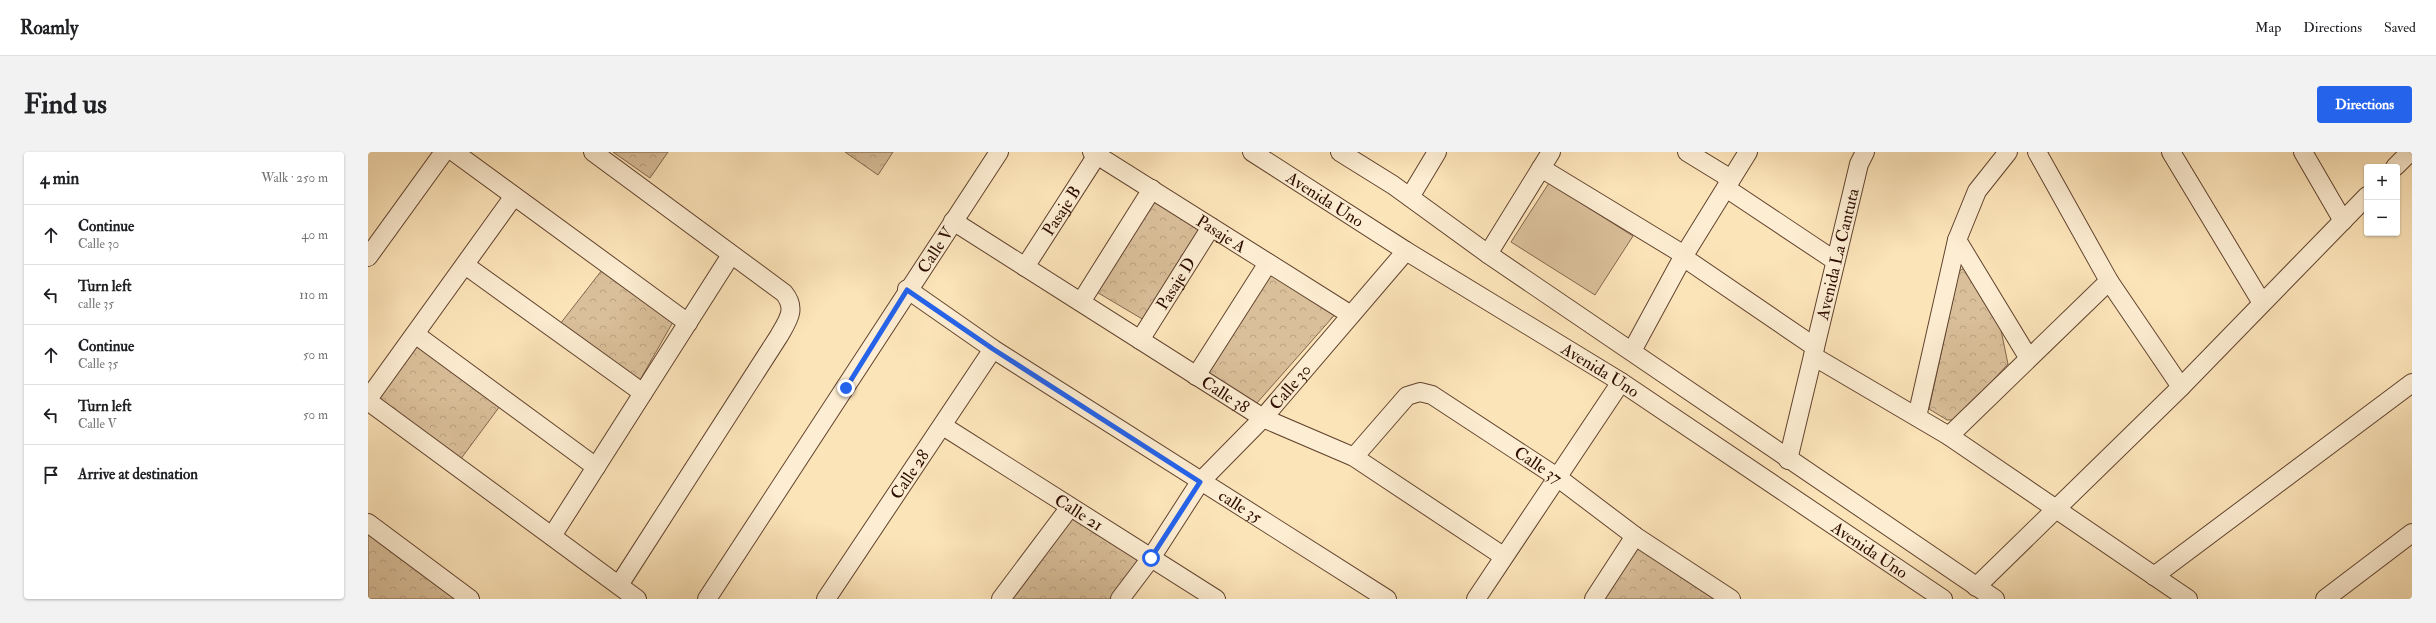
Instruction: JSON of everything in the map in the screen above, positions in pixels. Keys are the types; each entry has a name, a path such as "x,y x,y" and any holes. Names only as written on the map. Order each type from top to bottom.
{"street":[{"path":"368,257 444,152"},
{"path":"454,152 688,323"},
{"path":"593,152 784,294 792,306 791,314 618,585"},
{"name":"Calle V","path":"707,599 846,388 907,290 999,152"},
{"name":"Avenida Uno","path":"1252,152 1406,251 1621,382 1943,599"},
{"name":"Avenida Uno","path":"1340,152 1410,197 1488,254 1632,351 1788,460 1995,599"},
{"path":"1410,197 1437,152"},
{"path":"1488,254 1551,152"},
{"path":"1687,152 1834,260"},
{"path":"1632,351 1679,254 1748,152"},
{"name":"Avenida La Cantuta","path":"1788,460 1834,260 1859,164 1865,152"},
{"path":"1917,418 1957,240 1978,190 2008,152"},
{"path":"2037,152 2109,281 2181,386"},
{"path":"2171,152 2262,303"},
{"path":"2303,152 2343,220"},
{"path":"2398,164 2410,152"},
{"name":"Pasaje A","path":"1094,154 1351,315"},
{"name":"Pasaje B","path":"1025,267 1094,154"},
{"path":"1541,168 1679,254 1814,351 1917,418 1949,436 2188,599"},
{"path":"1080,302 1152,189"},
{"path":"514,196 368,400 637,599"},
{"path":"1976,587 2181,386 2364,199"},
{"name":"Calle 38","path":"953,222 1263,418 1354,457 1503,556"},
{"name":"Pasaje D","path":"1140,340 1212,227"},
{"path":"1957,240 2028,357"},
{"name":"Calle 30","path":"1120,599 1151,558 1200,482 1263,418 1406,251"},
{"path":"552,536 731,255"},
{"path":"1196,376 1268,263"},
{"path":"464,265 643,393"},
{"path":"1949,436 2028,357 2109,281"},
{"path":"907,290 993,349"},
{"path":"415,334 596,466"},
{"name":"Calle 28","path":"826,599 993,349"},
{"name":"calle 35","path":"993,349 1200,482 1387,599"},
{"path":"1476,599 1503,556 1621,382"},
{"path":"2154,576 2412,383"},
{"name":"Calle 37","path":"1354,457 1407,396 1420,392 1432,395 1557,477 1635,536 1731,599"},
{"name":"Calle 21","path":"943,426 1216,599"},
{"path":"1001,599 1070,507"},
{"path":"368,523 470,599"},
{"path":"2325,599 2412,533"},
{"path":"1594,599 1635,536"}],"green space":[{"path":"613,152 668,152 650,178"},
{"path":"845,152 893,152 878,175"},
{"path":"1549,183 1633,236 1595,295 1511,242"},
{"path":"1153,196 1206,225 1144,320 1095,291"},
{"path":"1966,267 2001,330 2008,364 1956,420 1947,420 1929,409 1959,271"},
{"path":"1270,269 1339,310 1256,404 1203,371"},
{"path":"602,270 673,322 640,380 560,324"},
{"path":"420,345 500,406 460,460 380,404 380,394 415,347"},
{"path":"1077,517 1135,556 1138,562 1110,599 1008,599 1069,518"},
{"path":"368,530 462,599 368,599"},
{"path":"1638,543 1716,599 1598,599"}],"route":[{"path":"846,388 907,290 993,349 1200,482 1151,558"}]}
